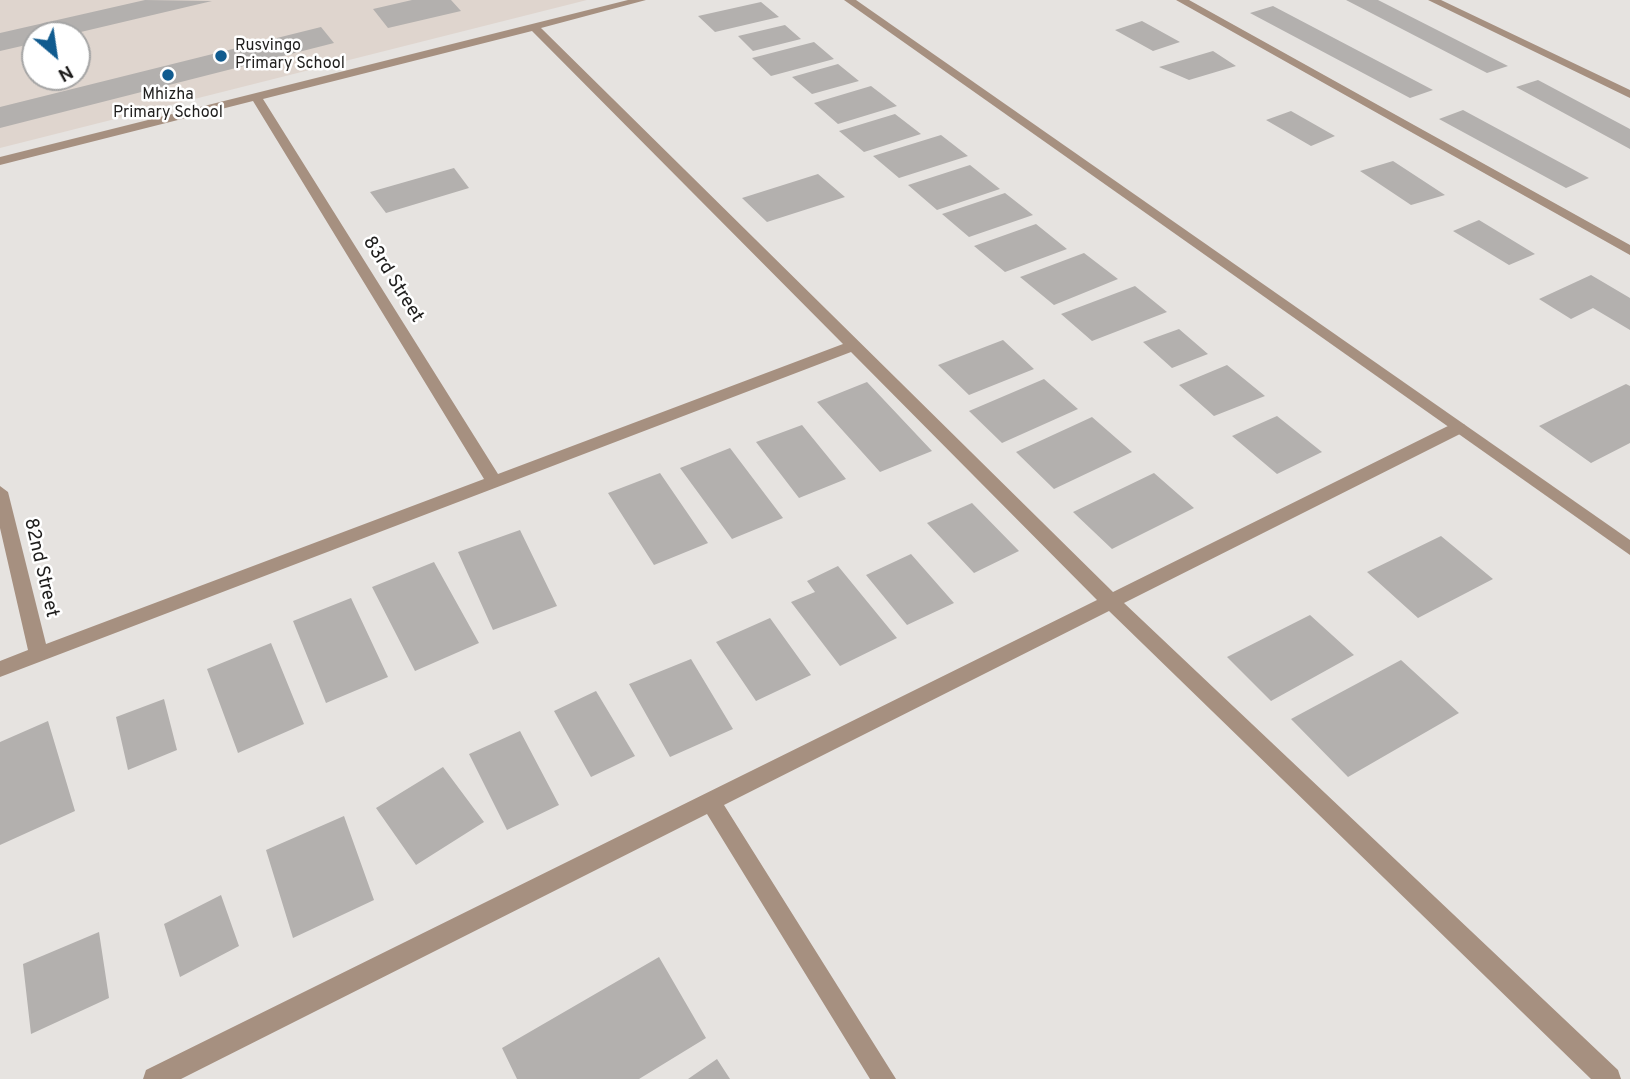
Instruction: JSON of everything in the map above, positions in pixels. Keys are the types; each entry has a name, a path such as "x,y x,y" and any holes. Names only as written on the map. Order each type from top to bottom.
{"street":[{"path":"0,161 641,0"},
{"path":"849,0 1630,549"},
{"path":"1433,0 1630,94"},
{"path":"1186,1 1630,251"},
{"path":"535,28 1110,601 1609,1079"},
{"name":"83rd Street","path":"256,97 495,483"},
{"path":"0,669 853,346"},
{"path":"155,1079 1458,428"},
{"name":"82nd Street","path":"0,492 39,654"},
{"path":"711,802 884,1079"}],"shaded area":[{"name":"Rusvingo Primary School","path":"0,0 587,0 0,148"}],"building":[{"path":"145,0 212,1 91,30 91,21 53,21"},
{"path":"412,0 451,0 461,11 388,28 373,9"},
{"path":"1346,0 1378,0 1508,66 1487,73"},
{"path":"761,2 779,17 715,32 698,16"},
{"path":"1273,6 1433,90 1410,98 1250,13"},
{"path":"1142,21 1180,42 1153,51 1115,30"},
{"path":"785,25 801,39 753,51 738,36"},
{"name":"Mhizha Primary School","path":"321,27 334,43 0,128 0,107 64,91 91,91 91,84"},
{"path":"21,28 21,46 0,51 0,33"},
{"path":"814,42 834,59 771,76 752,58"},
{"path":"1213,51 1236,66 1189,80 1159,67"},
{"path":"838,64 859,81 812,94 792,77"},
{"path":"1538,80 1630,129 1630,149 1516,87"},
{"path":"871,86 897,106 838,124 814,103"},
{"path":"1463,110 1589,178 1566,188 1439,119"},
{"path":"1291,111 1335,136 1311,146 1266,120"},
{"path":"895,114 921,134 864,152 839,131"},
{"path":"941,135 968,156 899,178 873,156"},
{"path":"1393,161 1445,195 1411,205 1360,171"},
{"path":"970,165 1000,189 937,210 908,185"},
{"path":"454,168 469,188 386,213 370,192"},
{"path":"818,174 845,197 767,222 742,198"},
{"path":"1005,193 1033,215 969,237 942,214"},
{"path":"1479,220 1535,254 1509,265 1453,231"},
{"path":"1036,224 1067,249 1005,272 974,246"},
{"path":"1084,253 1118,279 1054,305 1020,277"},
{"path":"1591,275 1630,298 1630,330 1593,308 1571,319 1539,299"},
{"path":"1135,286 1167,312 1092,341 1061,314"},
{"path":"1179,329 1208,354 1172,368 1143,342"},
{"path":"1003,340 1034,369 969,395 938,365"},
{"path":"1227,365 1265,396 1214,416 1179,385"},
{"path":"1044,379 1078,409 1002,443 969,411"},
{"path":"867,382 932,451 880,472 817,402"},
{"path":"1626,384 1630,386 1630,443 1591,463 1539,426"},
{"path":"1277,416 1322,452 1277,474 1232,436"},
{"path":"1092,417 1132,452 1054,489 1016,452"},
{"path":"802,425 846,479 799,498 756,442"},
{"path":"730,448 783,518 732,539 680,468"},
{"path":"660,473 708,543 654,565 608,493"},
{"path":"1154,473 1194,508 1112,549 1073,512"},
{"path":"972,503 1019,551 974,573 927,523"},
{"path":"520,530 557,606 493,630 458,552"},
{"path":"1441,536 1493,579 1418,618 1367,572"},
{"path":"911,554 954,603 907,625 866,575"},
{"path":"434,562 479,643 415,671 372,587"},
{"path":"838,566 897,638 840,666 791,602 815,592 807,581"},
{"path":"351,598 388,677 326,703 293,621"},
{"path":"1310,615 1354,655 1271,701 1227,657"},
{"path":"770,618 811,675 756,701 716,642"},
{"path":"271,643 304,724 238,753 207,669"},
{"path":"691,659 733,729 670,757 629,684"},
{"path":"1401,660 1459,713 1348,777 1291,719"},
{"path":"596,691 635,756 591,777 554,711"},
{"path":"164,699 177,750 128,770 116,717"},
{"path":"48,721 75,811 0,845 0,742"},
{"path":"520,731 559,805 507,830 469,754"},
{"path":"443,767 484,822 416,865 376,808"},
{"path":"344,816 374,900 293,938 266,850"},
{"path":"221,895 239,946 180,977 164,924"},
{"path":"99,932 109,998 31,1034 23,964"},
{"path":"659,957 706,1038 639,1079 517,1079 502,1048"},
{"path":"717,1059 730,1079 688,1079"}],"place":[{"name":"Rusvingo Primary School","path":"221,56"},
{"name":"Mhizha Primary School","path":"168,75"}]}
